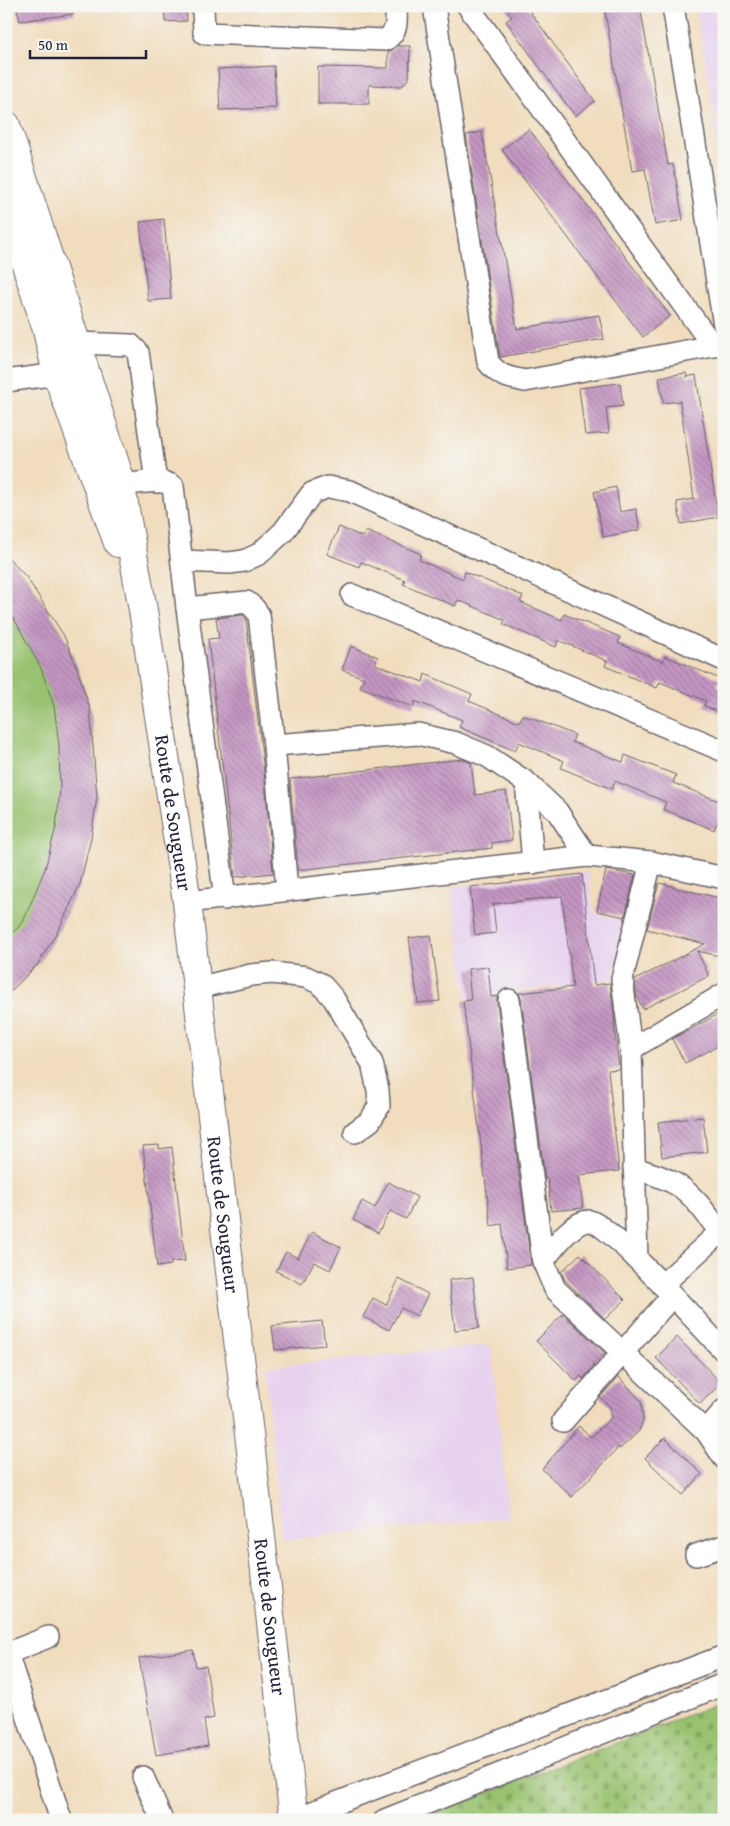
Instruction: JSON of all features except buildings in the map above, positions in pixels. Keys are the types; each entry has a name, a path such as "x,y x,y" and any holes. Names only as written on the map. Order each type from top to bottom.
{"main road":[{"path":"6,125 16,185 80,355 121,485 143,610"},
{"path":"6,202 47,330 57,374 143,610"},
{"name":"Route de Sougueur","path":"143,610 187,902 294,1819"}],"street":[{"path":"203,6 204,33 386,40 394,33 396,6"},
{"path":"434,6 488,362 496,372 507,377 525,381 718,346 468,6"},
{"path":"673,6 724,325"},
{"path":"6,381 57,374 80,355 131,345 138,352 156,482"},
{"path":"121,485 168,482 173,486 225,898"},
{"path":"182,561 229,564 244,561 259,554 283,532 312,493 328,488 350,491 724,660"},
{"path":"352,595 724,751"},
{"path":"187,608 247,602 259,615 274,746 287,890"},
{"path":"274,746 418,734 456,742 487,756 526,782 557,811 587,856"},
{"path":"526,782 533,863"},
{"path":"187,902 587,856 651,862 724,878"},
{"path":"637,1259 631,1049 622,979 651,862"},
{"path":"197,988 251,974 272,973 306,977 321,984 334,999 372,1064 378,1090 379,1106 370,1121 355,1132"},
{"path":"631,1049 724,994"},
{"path":"509,1000 543,1260 555,1289 706,1431 724,1458"},
{"path":"563,1421 623,1352 667,1291 722,1234 692,1196 679,1186 664,1178 634,1168"},
{"path":"543,1260 568,1232 577,1226 589,1222 600,1226 637,1259 724,1351"},
{"path":"706,1431 724,1410"},
{"path":"696,1555 724,1546"},
{"path":"48,1637 7,1654 62,1820"},
{"path":"294,1819 724,1656"},
{"path":"384,1820 724,1684"},
{"path":"142,1777 162,1820"}],"shaded area":[{"path":"695,6 713,6 724,77 724,116 715,117"},
{"path":"724,122 724,178 713,123"},
{"path":"588,872 593,913 627,922 613,979 467,997 451,887"},
{"path":"491,1345 508,1518 282,1540 265,1367"}],"green space":[{"path":"6,555 27,578 64,636 76,665 90,709 97,797 60,927 38,964 6,995"},
{"path":"724,1701 724,1820 418,1820"}]}
